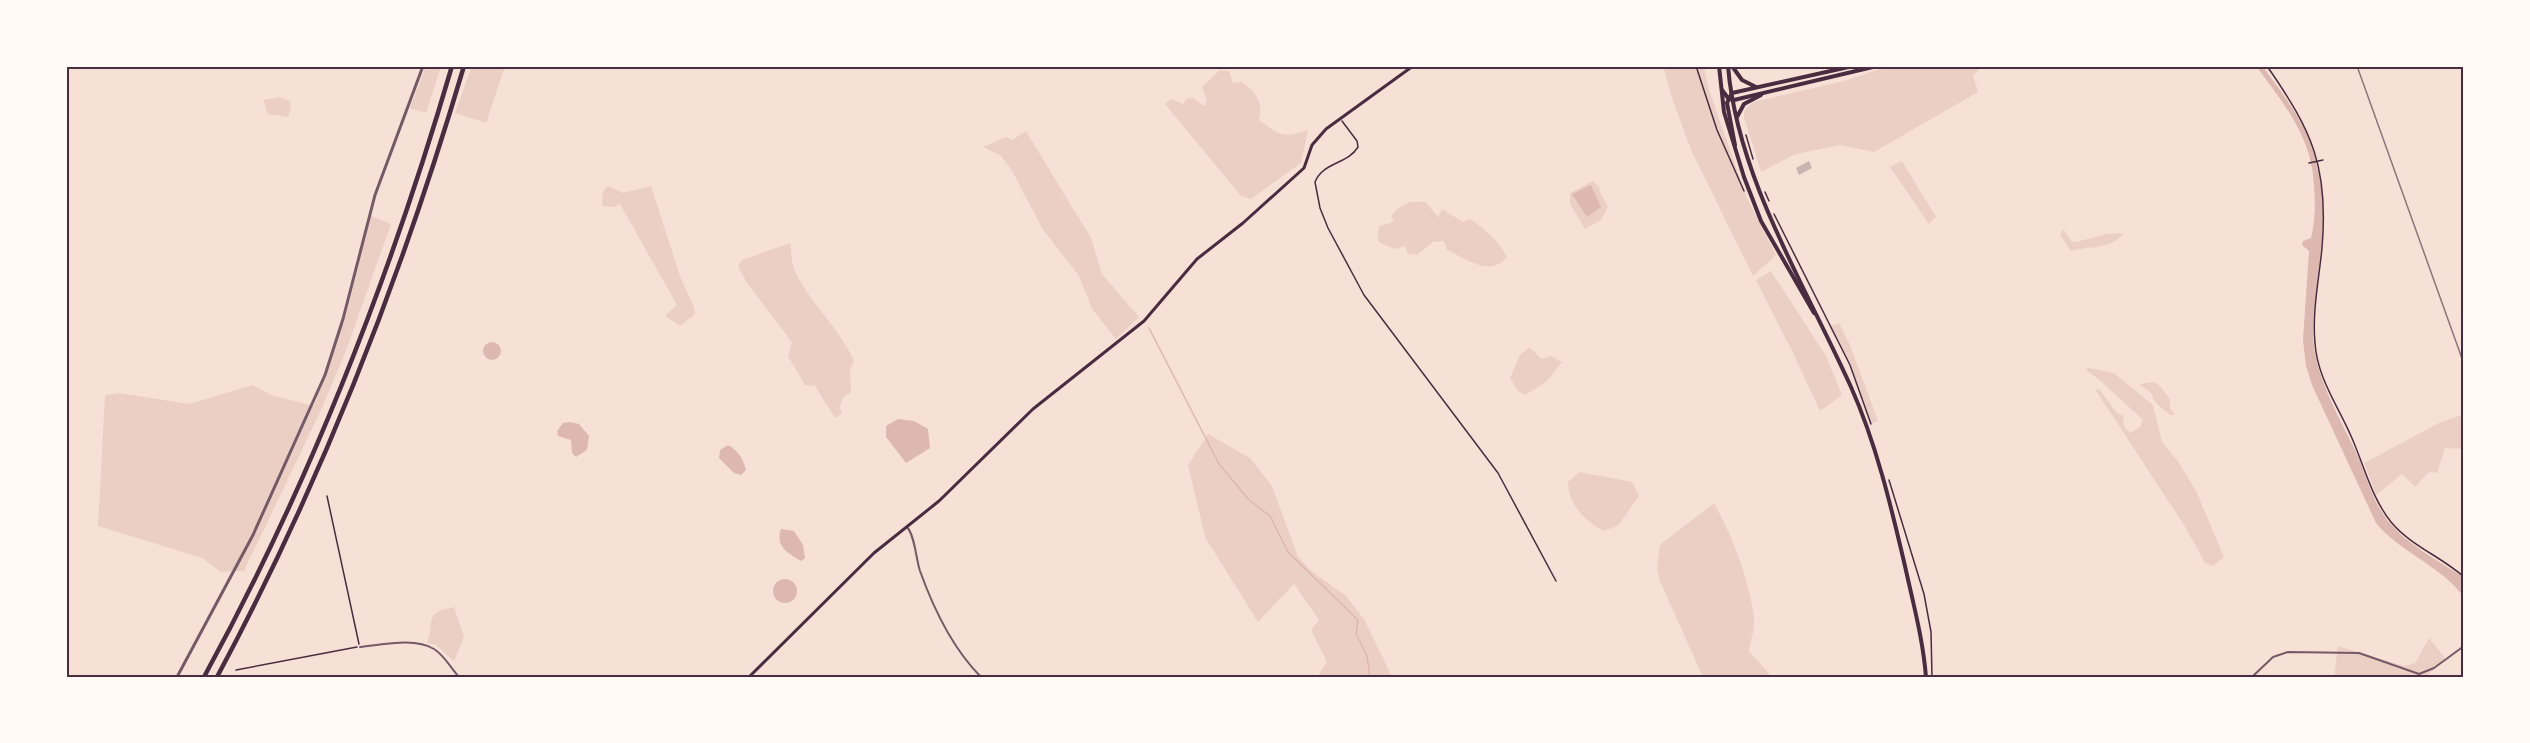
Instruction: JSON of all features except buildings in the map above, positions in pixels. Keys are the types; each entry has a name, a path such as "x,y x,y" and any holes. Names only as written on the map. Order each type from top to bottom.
{"highway":[{"path":"204,677 291,505 343,386 403,223 452,66"},
{"path":"217,677 297,519 360,372 408,245 464,66"}],"main road":[{"path":"749,677 855,571 951,489 1030,412 1144,321 1197,259 1243,224 1304,168 1312,145 1318,137 1340,118 1413,66"},
{"path":"1719,66 1724,112 1744,177 1761,221 1824,329"},
{"path":"1730,66 1742,80 1757,87"},
{"path":"1730,66 1737,117 1753,171 1768,212 1852,390 1894,518 1920,627 1926,677"},
{"path":"1728,98 1732,93 1853,66"},
{"path":"1728,98 1734,100 1877,66"},
{"path":"1721,87 1728,98 1735,146"},
{"path":"1737,117 1744,104 1764,93"}],"street":[{"path":"177,677 254,535 321,385 343,320 375,195 423,66"},
{"path":"907,527 913,537 915,555 929,596 961,656 981,677"},
{"path":"360,647 403,643 426,645 440,654 459,677"},
{"path":"2252,677 2273,657 2288,652 2359,653 2419,674 2434,668 2464,646"}],"path":[{"path":"1695,66 1717,130 1744,191"},
{"path":"2267,66 2312,141 2322,176 2324,213 2314,329 2319,366 2354,443 2369,484 2386,514 2412,541 2464,577"},
{"path":"1340,118 1357,141 1358,147 1355,153 1323,169 1315,182 1320,208 1328,228 1365,295 1498,473 1556,581"},
{"path":"1745,131 1754,162"},
{"path":"2309,163 2323,160"},
{"path":"1766,193 1770,204"},
{"path":"1772,209 1803,272"},
{"path":"237,670 360,647 327,496"}],"shaded area":[{"path":"426,66 441,66 426,113 410,108"},
{"path":"472,66 505,66 486,123 455,113"},
{"path":"1663,66 1704,66 1708,87 1747,198 1776,255 1753,276 1692,152"},
{"path":"1889,66 1982,66 1973,76 1978,92 1874,152 1840,145 1796,154 1761,172 1744,117 1744,111 1753,102 1844,81"},
{"path":"1220,70 1229,71 1233,83 1242,82 1252,90 1258,98 1259,120 1272,129 1287,135 1308,130 1301,163 1251,199 1241,196 1165,104 1172,99 1183,104 1186,99 1192,98 1205,106 1207,100 1202,87"},
{"path":"279,97 290,101 291,108 288,117 268,114 263,100"},
{"path":"1026,131 1091,238 1102,274 1139,317 1116,339 1092,309 1079,276 1042,228 1011,169 1001,156 983,147 1006,137 1012,140"},
{"path":"1902,161 1936,217 1929,224 1890,167"},
{"path":"2311,161 2315,161 2323,202 2322,244 2313,328 2317,363 2322,379 2383,514 2413,544 2464,579 2464,597 2444,576 2397,543 2376,523 2312,385 2306,366 2303,340 2309,251 2302,245 2303,241 2311,238 2314,220"},
{"path":"1593,181 1600,188 1608,207 1601,220 1585,229 1570,204 1570,193"},
{"path":"1591,185 1601,207 1587,217 1572,194"},
{"path":"608,186 623,193 651,186 681,279 693,304 695,314 680,326 665,316 677,305 620,204 613,207 602,206 603,191"},
{"path":"1411,202 1426,202 1438,217 1442,209 1463,222 1470,219 1491,235 1507,257 1493,266 1486,266 1470,262 1447,250 1444,241 1433,242 1417,255 1408,254 1405,246 1394,249 1379,242 1377,235 1380,226 1394,222 1391,216 1399,207"},
{"path":"371,216 391,224 347,348 322,408 244,571 221,572 202,558 98,526 105,395 119,393 189,404 253,385 271,395 314,406 347,312"},
{"path":"2063,229 2071,241 2076,242 2107,234 2124,233 2112,243 2071,251 2060,235"},
{"path":"790,243 792,261 801,283 841,338 854,361 850,370 851,392 843,398 840,407 842,414 835,418 815,386 805,385 788,356 792,342 747,283 738,266 742,260"},
{"path":"1771,271 1826,356 1842,395 1820,411 1756,280"},
{"path":"1839,323 1850,345 1878,421 1869,424 1854,375 1830,330 1831,326"},
{"path":"492,342 498,345 501,351 498,357 492,360 486,357 483,351 486,345"},
{"path":"1529,347 1542,359 1551,356 1562,362 1546,382 1525,395 1518,391 1510,378 1520,355"},
{"path":"2085,369 2114,373 2153,405 2162,442 2180,464 2196,491 2224,557 2213,566 2205,563 2184,525 2095,389 2100,390 2116,412 2123,416 2124,426 2130,433 2140,427 2143,420"},
{"path":"2154,382 2170,399 2170,408 2175,415 2170,415 2155,402 2151,393 2139,384"},
{"path":"2464,414 2464,449 2445,448 2437,473 2429,472 2415,487 2402,474 2376,495 2364,463 2439,423"},
{"path":"898,419 914,421 928,429 930,448 906,463 886,437 886,426"},
{"path":"563,423 579,424 589,436 587,450 576,457 572,453 571,440 558,436 557,431"},
{"path":"1208,434 1250,458 1272,486 1298,557 1311,571 1345,595 1364,619 1392,677 1317,677 1327,662 1311,630 1319,620 1294,584 1258,622 1205,537 1188,465"},
{"path":"728,445 738,453 743,462 746,470 741,475 734,473 719,458 720,450"},
{"path":"1580,472 1632,482 1639,496 1618,526 1603,531 1590,522 1574,505 1568,482"},
{"path":"1714,503 1734,544 1752,603 1754,622 1749,651 1772,677 1703,677 1659,579 1657,568 1660,545"},
{"path":"781,529 794,531 803,545 805,558 801,561 787,552 781,544"},
{"path":"785,579 790,580 796,586 796,596 790,602 785,603 780,602 774,596 773,591 774,586 780,580"},
{"path":"454,607 464,637 454,661 436,645 427,643 434,615 444,609"},
{"path":"2429,638 2445,658 2426,677 2334,677 2338,646 2404,666 2415,663"}],"waterway":[{"path":"2259,66 2300,126 2314,166"},
{"path":"1149,328 1219,464 1249,500 1270,516 1288,552 1358,620 1356,634 1367,656 1370,677"}],"railway":[{"path":"2357,66 2464,364"}]}
